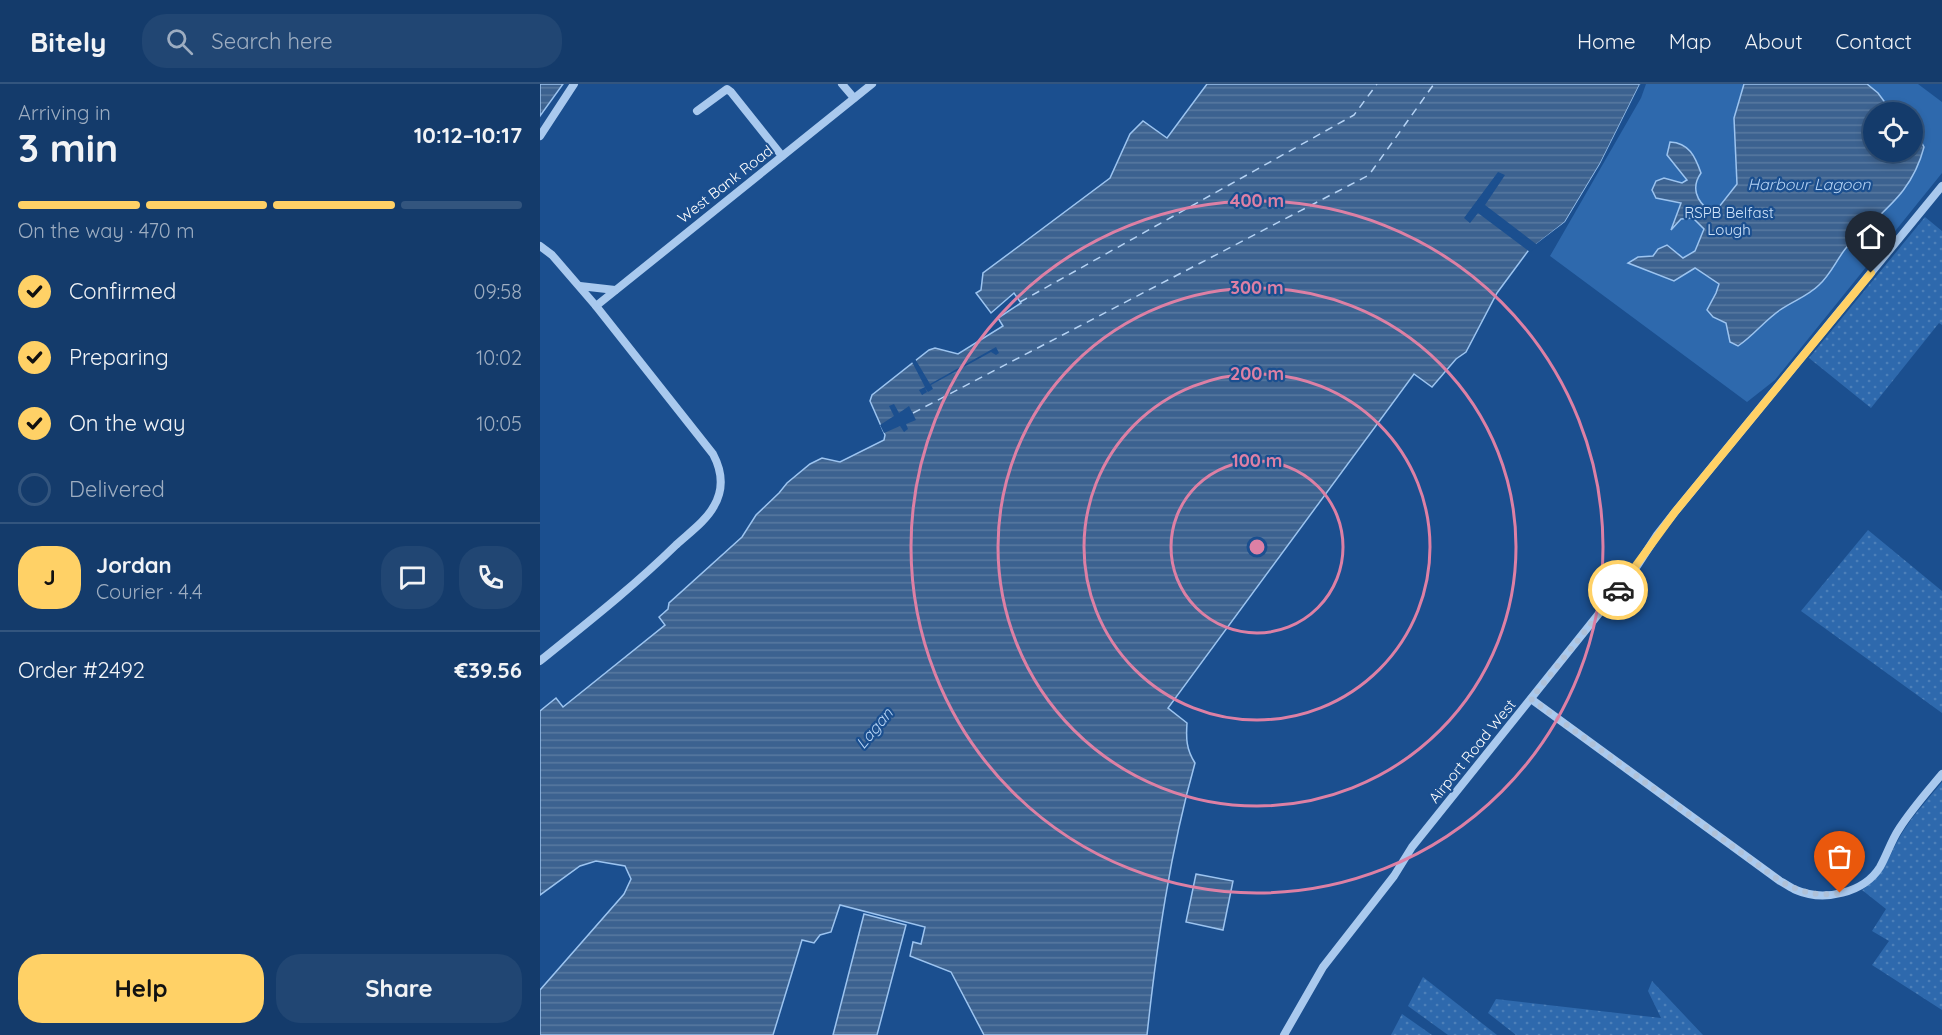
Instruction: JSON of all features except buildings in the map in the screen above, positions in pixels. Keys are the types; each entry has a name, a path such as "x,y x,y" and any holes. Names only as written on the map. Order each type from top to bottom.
{"street":[{"path":"540,136 574,84"},
{"path":"842,84 854,98"},
{"name":"West Bank Road","path":"597,306 872,84"},
{"path":"697,111 727,89 782,156"},
{"name":"Airport Road West","path":"1284,1035 1330,957 1394,876 1412,847 1637,566 1675,512 1942,186"},
{"path":"540,246 552,255 597,306 713,454 719,465 721,486 710,514 629,590 540,661"},
{"path":"580,286 615,290"},
{"path":"1531,699 1780,881 1809,894 1834,894 1848,891 1859,887 1871,878 1880,867 1900,826 1942,774"}],"green space":[{"name":"RSPB Belfast Lough","path":"1646,84 1918,84 1942,102 1942,173 1775,380 1747,402 1550,256 1641,98"},
{"path":"1925,217 1942,231 1942,325 1939,323 1871,408 1809,358"},
{"path":"1868,530 1942,591 1942,713 1801,611"},
{"path":"1942,782 1942,1010 1872,965 1889,941 1872,931 1886,909 1862,890 1877,877 1908,824"},
{"path":"1423,977 1497,1035 1448,1035 1408,1006"},
{"path":"1652,981 1703,1035 1516,1035 1488,1013 1496,999 1661,1018 1648,991"},
{"path":"1402,1014 1432,1035 1391,1035"}],"water":[{"path":"540,84 563,84 540,116"},
{"name":"Lagan","path":"1207,84 1640,84 1600,164 1565,222 1528,251 1497,293 1466,352 1456,359 1432,387 1414,374 1168,708 1187,723 1187,743 1195,763 1178,830 1165,898 1147,1035 984,1035 951,972 910,956 913,942 921,944 925,927 840,905 831,932 820,935 814,943 802,940 773,1035 540,1035 540,990 624,894 631,879 625,866 596,861 580,866 540,895 540,711 556,698 563,707 665,625 659,617 668,609 669,603 742,537 756,515 787,483 810,464 822,458 840,462 884,440 885,435 870,401 872,395 929,350 935,348 958,354 1003,326 998,318 1021,303 1014,293 991,313 976,293 981,290 983,273 1110,178 1130,134 1143,121 1167,138"},
{"name":"Harbour Lagoon","path":"1744,84 1867,84 1885,102 1863,102 1863,162 1919,162 1911,179 1902,191 1846,248 1823,281 1815,289 1775,314 1738,346 1730,342 1726,323 1713,317 1707,310 1719,284 1695,268 1674,281 1628,263 1638,257 1653,256 1658,249 1667,245 1683,258 1695,251 1704,229 1693,218 1681,219 1671,230 1681,203 1656,198 1652,190 1656,181 1664,178 1682,183 1687,180 1667,155 1670,142 1677,143 1690,151 1699,167 1701,173 1696,183 1696,194 1701,203 1710,211 1719,207 1737,184 1734,118"},
{"path":"1196,874 1233,881 1223,930 1186,922"},
{"path":"864,914 906,925 877,1035 833,1035"}],"pier":[{"path":"1640,84 1642,85 1623,126 1568,223 1530,252 1478,213 1470,223 1464,218 1498,172 1505,175 1485,205 1536,244 1565,222 1600,164"},
{"path":"996,347 999,353 996,355 991,352 931,385 933,389 928,392 925,388 927,392 922,395 919,390 925,387 911,360 914,357 930,384"},
{"path":"894,404 899,413 909,406 916,420 906,424 908,429 904,432 900,426 884,433 880,425 894,416 889,406"}],"ferry route":[{"path":"1020,302 1354,115 1377,84"},
{"path":"913,413 1369,175 1434,84"}],"way so far":[{"path":"1618,590 1531,699 1780,881 1809,894 1840,893"}],"route":[{"path":"1618,590 1675,512 1871,273"}]}
